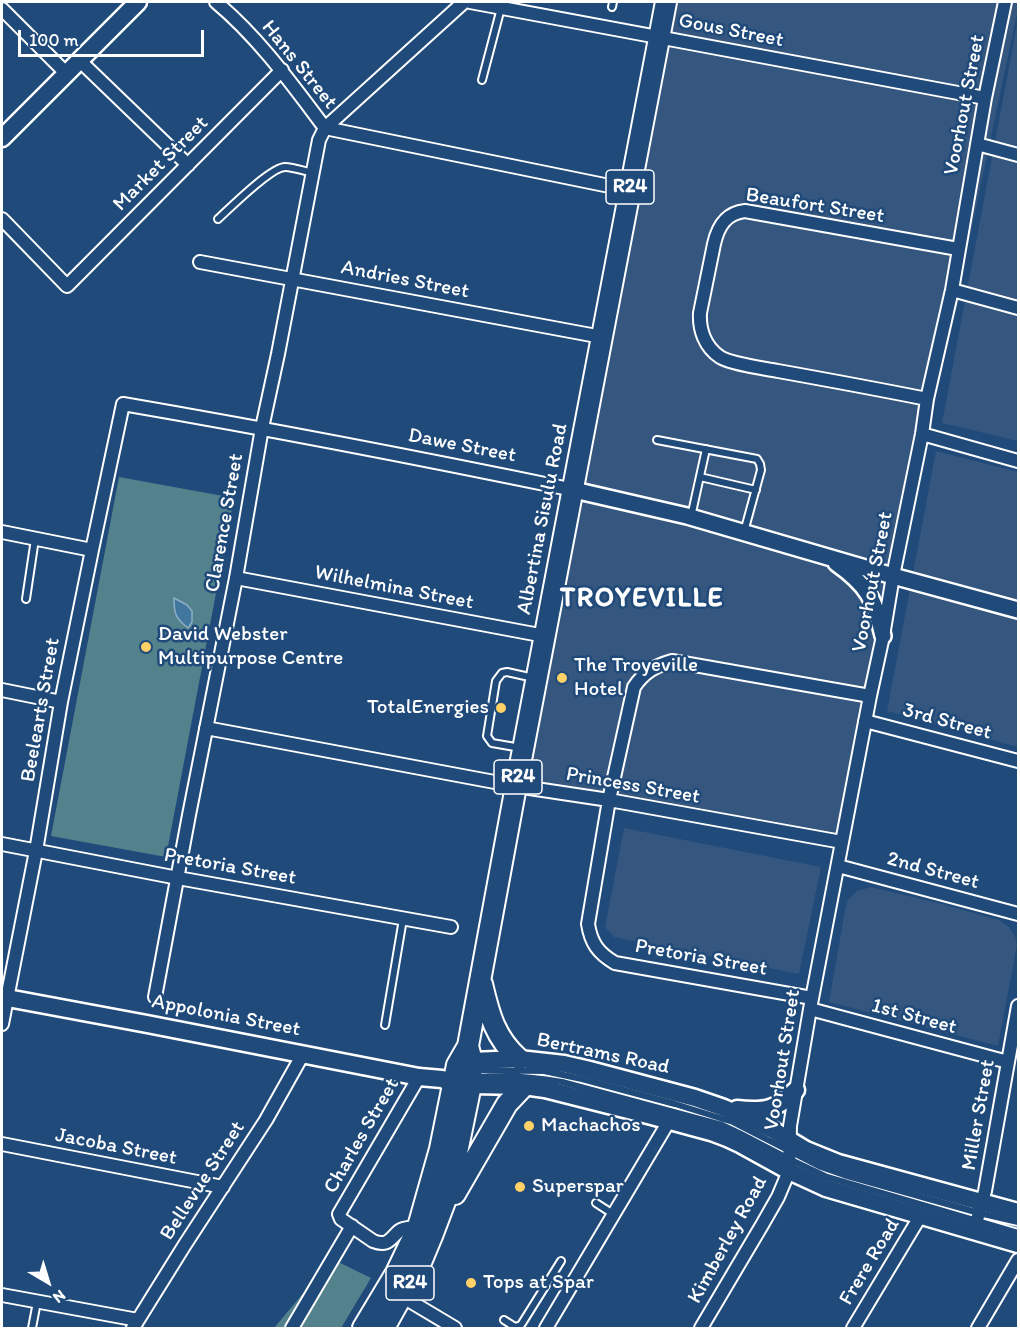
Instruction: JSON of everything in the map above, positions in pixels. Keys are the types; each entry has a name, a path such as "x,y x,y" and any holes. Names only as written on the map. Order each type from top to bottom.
{"main road":[{"path":"2,138 138,2"},
{"name":"Albertina Sisulu Road","path":"363,1329 449,1191 461,1072 666,2"},
{"path":"480,979 499,1036 519,1059"},
{"name":"Appolonia Street","path":"4,997 418,1077 461,1072"},
{"name":"Bertrams Road","path":"461,1072 519,1059 586,1069 695,1098 753,1120 789,1155 809,1181 840,1192 921,1215 978,1217 1018,1212"},
{"name":"Bertrams Road","path":"461,1072 562,1092 789,1155 806,1150 978,1217 1018,1244"},
{"path":"425,1232 462,1179 507,1104 524,1086"},
{"path":"724,1108 757,1110 772,1108 787,1100 796,1090"},
{"name":"Albertina Sisulu Road","path":"384,1329 403,1297 425,1232"}],"street":[{"name":"Hans Street","path":"216,2 254,38 282,70 325,128"},
{"path":"325,128 464,2"},
{"name":"Gous Street","path":"470,2 985,98"},
{"path":"1006,2 1018,4"},
{"name":"Voorhout Street","path":"789,1155 796,1090 811,1003 927,399 952,290 985,98 1006,2"},
{"path":"2,9 66,73"},
{"path":"79,60 188,165"},
{"name":"Market Street","path":"2,219 67,286 282,70"},
{"path":"325,128 629,190"},
{"name":"Clarence Street","path":"155,997 236,578 262,428 312,173 319,140 325,128"},
{"path":"977,144 1018,155"},
{"name":"Beaufort Street","path":"927,399 727,360 713,351 702,335 700,313 716,233 724,221 734,213 745,211 958,249"},
{"name":"Andries Street","path":"200,262 602,337"},
{"path":"952,290 1018,308"},
{"name":"Dawe Street","path":"123,404 262,428 574,490 744,532 1018,610"},
{"name":"Beelearts Street","path":"2,1024 4,997 36,851 61,702 123,404"},
{"path":"922,434 1018,461"},
{"path":"2,532 92,550"},
{"path":"829,558 850,573 870,595 878,614 883,636"},
{"name":"Wilhelmina Street","path":"236,578 545,636"},
{"path":"609,800 634,687 649,670 661,664 672,661 870,696"},
{"path":"2,690 61,702"},
{"name":"3rd Street","path":"865,721 1018,761"},
{"name":"Princess Street","path":"206,728 516,786 609,800 842,842"},
{"name":"Pretoria Street","path":"609,800 588,924 590,935 601,954 615,963 811,1003"},
{"name":"Pretoria Street","path":"2,844 451,927"},
{"name":"2nd Street","path":"838,866 1018,914"},
{"name":"1st Street","path":"811,1003 1008,1062"},
{"name":"Miller Street","path":"978,1217 1018,1006"},
{"name":"Bellevue Street","path":"136,1324 266,1119 303,1054"},
{"name":"Charles Street","path":"352,1226 341,1219 339,1214 418,1077"},
{"path":"546,1329 669,1121"},
{"name":"Jacoba Street","path":"2,1144 223,1187"},
{"name":"Kimberley Road","path":"701,1329 778,1197 789,1155"},
{"name":"Frere Road","path":"853,1329 921,1215"},
{"path":"292,1329 352,1226 378,1243 392,1240 402,1229 425,1232"},
{"path":"978,1329 1018,1260"},
{"path":"2,1295 136,1324"},
{"path":"403,1297 455,1329"}],"lane":[{"path":"482,80 501,7"},
{"path":"218,219 269,174 280,168 312,173"},
{"path":"657,440 757,459 761,470 744,532"},
{"path":"691,518 706,449"},
{"path":"700,477 756,490"},
{"path":"26,599 35,539"},
{"path":"524,749 492,743 487,736 496,681 502,673 507,672 537,679"},
{"path":"385,1025 403,918"},
{"path":"461,1072 527,1069 582,1079 720,1117 752,1131 789,1155"},
{"path":"596,1203 613,1214"},
{"path":"978,1217 1018,1222"},
{"path":"978,1217 1018,1233"},
{"path":"504,1320 515,1327 521,1325 561,1261"},
{"path":"32,1329 37,1302"}],"shaded area":[{"path":"671,2 1018,2 842,842 516,786"},
{"path":"1018,19 1018,441 942,423"},
{"path":"936,451 1018,472 1018,747 887,711"},
{"path":"174,598 187,605 192,611 192,622 188,628 176,615"},
{"path":"624,828 821,867 799,974 614,937 605,927"},
{"path":"871,887 999,920 1008,926 1015,936 1017,945 998,1046 829,1002 846,905 857,891"}],"green space":[{"name":"David Webster Multipurpose Centre","path":"119,477 234,498 166,857 51,836"},
{"path":"332,1259 371,1278 341,1328 274,1328"}],"place":[{"name":"David Webster Multipurpose Centre","path":"146,647"},
{"name":"The Troyeville Hotel","path":"562,678"},
{"name":"TotalEnergies","path":"501,708"},
{"name":"Machachos","path":"529,1126"},
{"name":"Superspar","path":"520,1187"},
{"name":"Tops at Spar","path":"471,1283"}],"district":[{"name":"TROYEVILLE","path":"642,599"}]}
